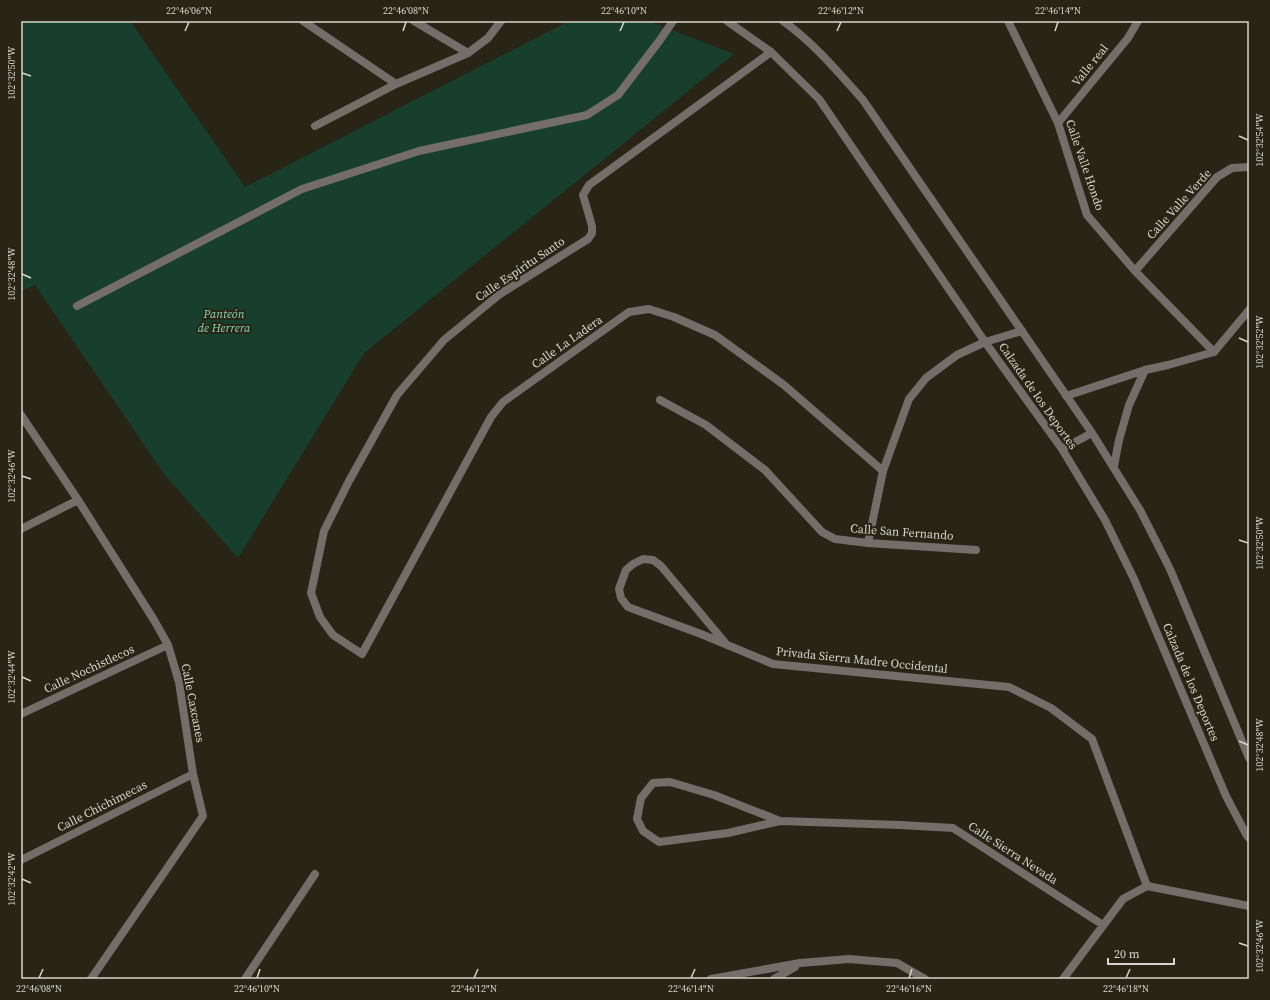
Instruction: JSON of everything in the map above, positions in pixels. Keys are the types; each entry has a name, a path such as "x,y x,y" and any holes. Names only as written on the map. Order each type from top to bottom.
{"street":[{"path":"303,21 396,84"},
{"path":"414,21 468,53"},
{"path":"315,126 396,84 468,53 488,38 501,21"},
{"path":"77,306 302,189 419,151 587,115 618,95 673,21"},
{"name":"Calzada de los Deportes","path":"727,21 771,52 819,99 985,342 1062,449 1105,520 1125,560 1226,796 1249,838"},
{"name":"Calzada de los Deportes","path":"783,21 808,41 835,67 863,100 1114,466 1140,510 1170,569 1249,758"},
{"name":"Calle Valle Hondo","path":"1008,21 1058,123 1087,215 1136,271 1214,352"},
{"name":"Valle real","path":"1058,123 1128,38 1138,21"},
{"name":"Calle Espíritu Santo","path":"362,654 333,635 320,617 311,592 324,531 349,481 397,395 444,340 500,294 588,239 592,232 592,226 583,195 588,185 771,52"},
{"name":"Calle Valle Verde","path":"1136,271 1217,177 1232,168 1249,167"},
{"name":"Calle La Ladera","path":"362,654 491,417 503,402 628,312 649,309 674,317 715,336 784,385 883,471"},
{"path":"1066,396 1145,370 1214,352 1249,310"},
{"path":"868,543 883,471 909,399 926,378 957,355 985,342 1022,332"},
{"path":"1114,466 1119,440 1129,405 1145,370"},
{"name":"Calle San Fernando","path":"660,400 706,425 765,470 822,532 835,539 868,543 976,550"},
{"name":"Calle Caxcanes","path":"21,415 78,500 154,620 168,645 179,682 193,774 203,816 91,979"},
{"path":"1062,449 1092,433"},
{"path":"21,529 78,500"},
{"name":"Privada Sierra Madre Occidental","path":"727,645 661,566 653,560 643,559 626,570 619,589 621,598 628,607 773,664 1009,687 1051,708 1092,739 1147,886"},
{"name":"Calle Nochistlecos","path":"21,714 168,645"},
{"name":"Calle Chichimecas","path":"21,860 193,774"},
{"name":"Calle Sierra Nevada","path":"780,821 714,795 670,782 653,783 641,798 637,819 642,830 659,842 728,833 780,821 953,828 1104,925"},
{"path":"245,979 315,874"},
{"path":"1064,979 1123,899 1147,886 1249,906"},
{"path":"711,979 800,963 849,959 897,963 925,979"},
{"path":"774,979 800,963"}],"green space":[{"name":"Panteón de Herrera","path":"21,21 130,21 245,187 569,21 648,21 734,54 364,353 238,558 164,474 35,285 21,291"}]}
